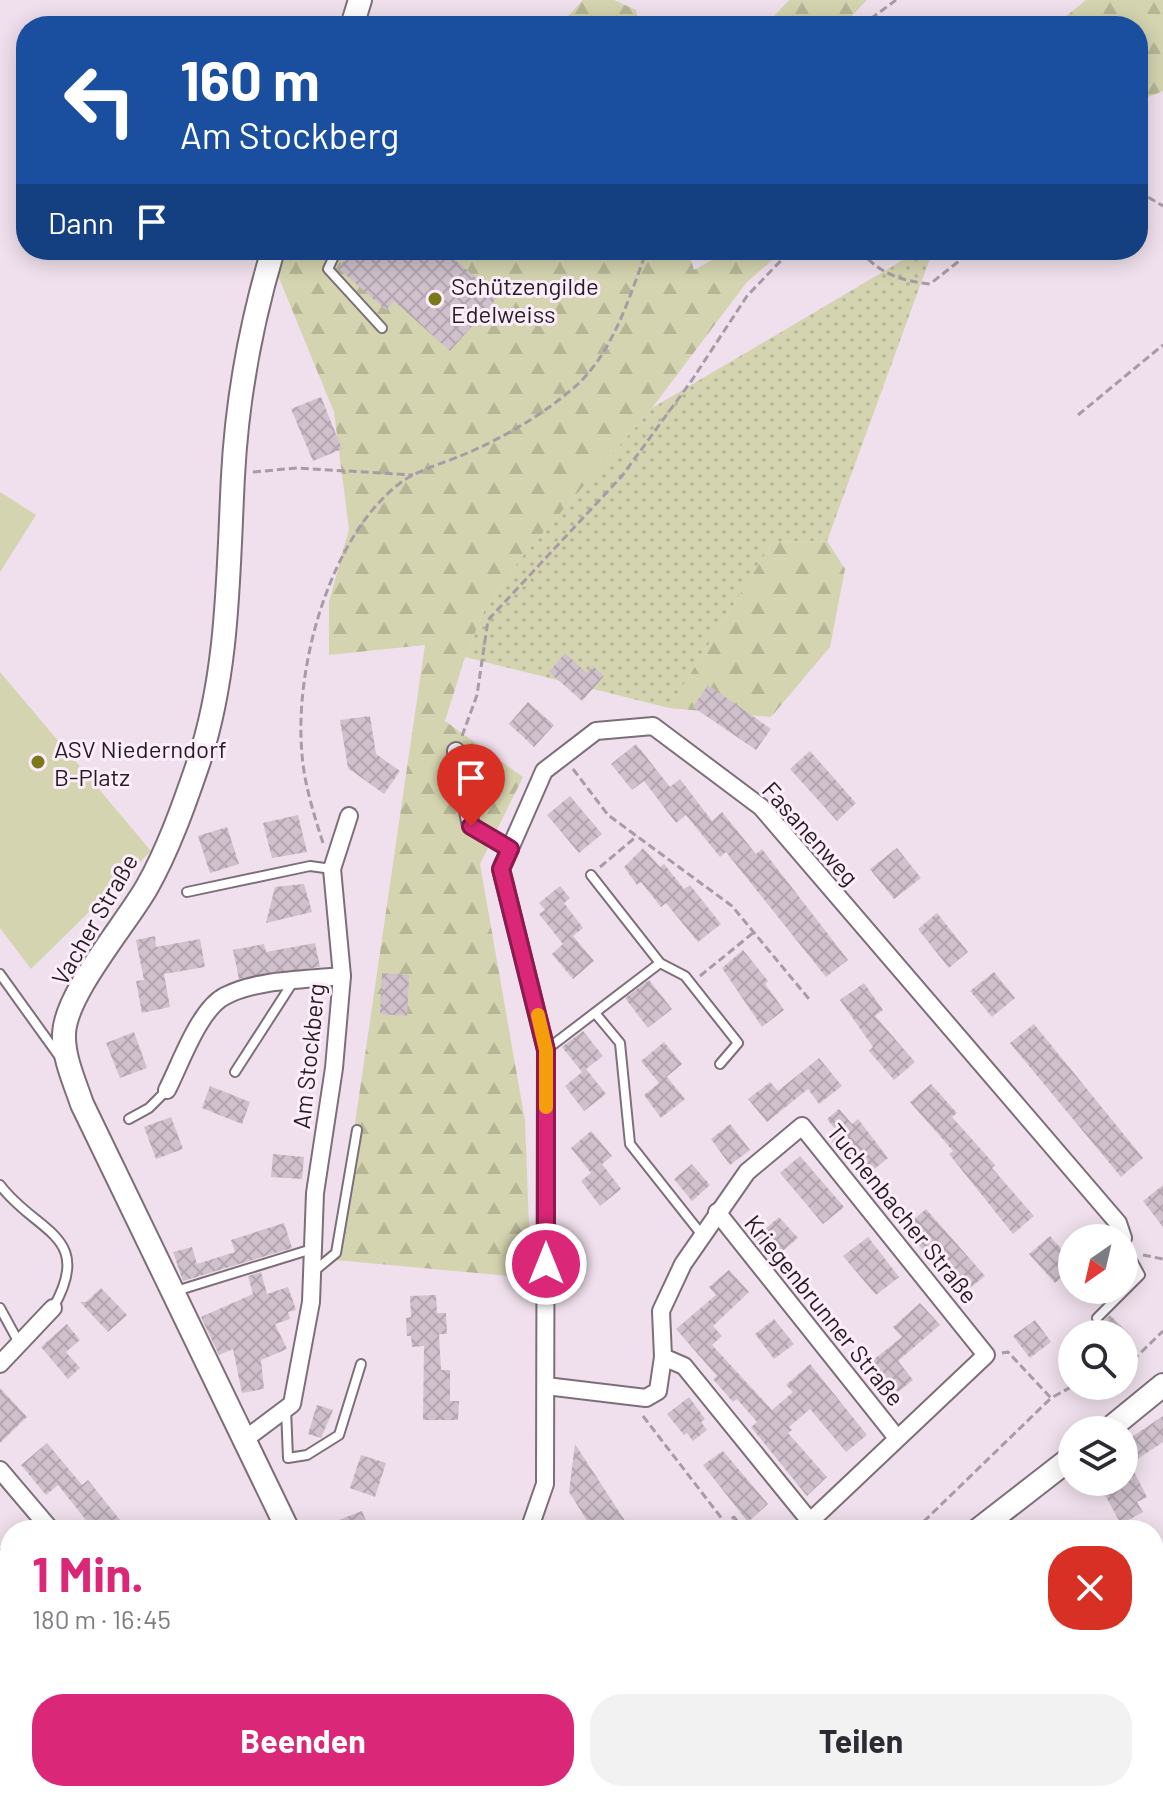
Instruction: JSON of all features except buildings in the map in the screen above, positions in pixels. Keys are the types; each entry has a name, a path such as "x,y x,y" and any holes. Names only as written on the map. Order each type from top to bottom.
{"main road":[{"name":"Vacher Straße","path":"270,260 259,297 241,395 233,474 230,572 219,664 199,762 147,886 77,995 63,1033 82,1104 283,1520"},
{"path":"1125,1416 1163,1385"},
{"path":"991,1520 1058,1468"}],"street":[{"name":"Fasanenweg","path":"532,1520 545,1484 546,1050 501,869 544,771 596,731 653,726 761,807 1118,1224"},
{"path":"456,751 471,826 510,849"},
{"name":"Am Stockberg","path":"286,1408 292,1404 311,1302 315,1193 334,1068 342,976 332,869 349,816"},
{"path":"167,1090 201,1021 224,996 293,981 342,976"},
{"name":"Tuchenbacher Straße","path":"642,1398 658,1391 663,1357 661,1311 683,1264 747,1172 802,1126 986,1355"},
{"name":"Kriegenbrunner Straße","path":"717,1212 897,1438"},
{"path":"0,1364 18,1341 53,1308"},
{"path":"810,1520 986,1355"},
{"path":"663,1357 684,1366 801,1520"},
{"path":"546,1386 642,1398"},
{"path":"244,1440 286,1408"},
{"path":"0,1470 42,1520"}],"lane":[{"path":"332,260 328,269 382,328"},
{"path":"187,892 310,866 332,869"},
{"path":"591,875 660,963 691,983 738,1043 720,1064"},
{"path":"546,1050 660,963"},
{"path":"0,974 72,1073"},
{"name":"Am Stockberg","path":"235,1072 293,981"},
{"path":"595,1013 620,1043 630,1144 702,1235"},
{"path":"129,1119 149,1108 167,1090"},
{"path":"312,1272 336,1253 357,1130"},
{"path":"0,1185 54,1234 70,1259 69,1276 53,1308"},
{"path":"172,1292 313,1249"},
{"path":"1097,1318 1111,1304"},
{"path":"0,1308 18,1341"},
{"name":"Am Stockberg","path":"286,1408 288,1458 307,1455 339,1435 361,1364"}],"path":[{"path":"874,16 896,0"},
{"path":"332,869 302,756 301,698 333,574 370,511 401,482 482,447 539,414 580,382 616,329 643,260"},
{"path":"456,751 477,695 488,620 622,476 692,380 747,296 781,260"},
{"path":"868,260 905,282 930,284 960,260"},
{"path":"1078,415 1163,345"},
{"path":"233,474 297,468 417,475"},
{"path":"563,757 608,815 732,906 809,999"},
{"path":"591,875 638,836"},
{"path":"691,983 754,932"},
{"path":"1138,1355 1163,1331"},
{"path":"986,1355 1008,1352 1051,1398"},
{"path":"925,1520 1058,1394"},
{"path":"642,1398 640,1412 723,1520"}],"green space":[{"path":"583,0 614,0 636,10 638,16 568,16"},
{"path":"789,0 867,0 852,16 774,16"},
{"path":"1086,0 1163,0 1163,91 1148,97 1148,16 1066,16"},
{"path":"281,260 691,260 694,270 712,260 772,260 747,282 652,408 520,559 484,611 465,657 445,721 523,777 480,864 525,1121 531,1278 335,1260 425,645 329,655 329,602 349,529 334,412 277,273"},
{"path":"903,260 929,260 827,541 773,542 669,708 465,657 484,611 520,559 652,408"},
{"path":"0,492 36,515 0,572"},
{"path":"827,541 845,569 830,647 771,717 669,708 773,542"},
{"name":"ASV Niederndorf B-Platz","path":"0,672 151,851 31,969 0,928"}],"slow traffic":[{"path":"538,1015 546,1050 546,1107"}],"place":[{"name":"Schützengilde Edelweiss","path":"435,299"},
{"name":"ASV Niederndorf B-Platz","path":"38,762"}],"route":[{"path":"471,826 510,849 501,869 546,1050 546,1264"}]}
